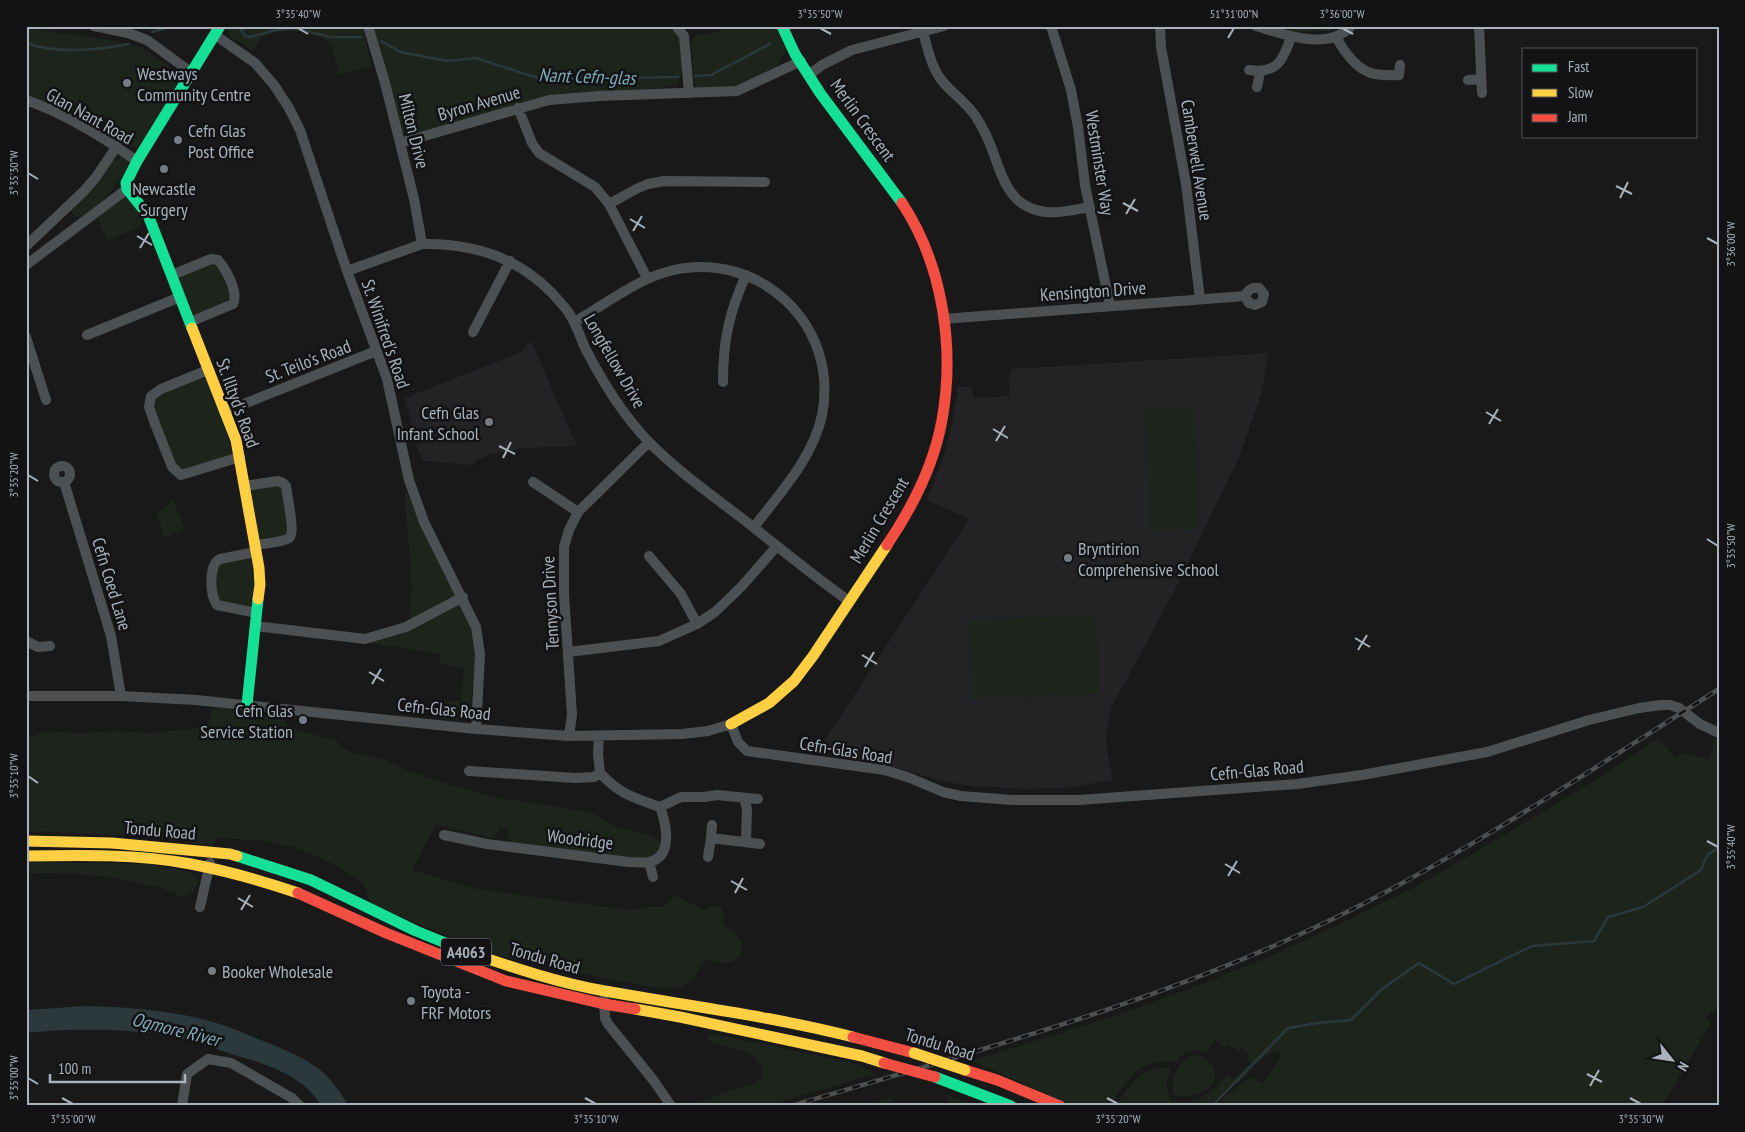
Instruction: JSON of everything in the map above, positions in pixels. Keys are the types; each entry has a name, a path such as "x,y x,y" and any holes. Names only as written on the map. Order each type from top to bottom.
{"main road":[{"name":"Merlin Crescent","path":"731,724 760,708 790,685 849,601 909,510 930,460 942,420 944,401 947,356 943,319 936,280 913,219 891,187 837,118 809,75 782,26"},
{"path":"127,189 126,183 137,161 218,31"},
{"name":"St. Illtyd's Road","path":"127,189 148,215 236,440 240,457 256,549 260,585 246,705"},
{"name":"Tondu Road","path":"26,841 112,843 230,854 311,880 416,931 460,950 547,978 604,992 760,1018 846,1035 914,1053 997,1080 1060,1106"},
{"name":"Tondu Road","path":"26,856 77,855 152,860 190,864 264,881 306,896 386,933 491,977 604,1004 690,1019 862,1056 935,1077 1011,1106"}],"street":[{"path":"94,26 130,30 192,73"},
{"name":"Milton Drive","path":"368,26 400,143 417,212 422,244"},
{"path":"676,26 684,36 689,93"},
{"path":"809,75 852,50 944,26"},
{"name":"Camberwell Avenue","path":"1160,26 1161,47 1186,184 1200,299"},
{"path":"1256,26 1291,37 1311,39 1337,37 1351,26"},
{"path":"1479,26 1482,93"},
{"name":"Westminster Way","path":"1055,28 1071,90 1090,207 1110,306"},
{"name":"St. Winifred's Road","path":"218,31 255,63 274,85 300,130 347,271 387,378 409,480 424,522 476,627 480,655 476,729"},
{"path":"923,32 933,68 979,121 994,151 1005,184 1014,197 1030,208 1054,214 1090,207"},
{"path":"1257,87 1255,71 1264,72 1278,66 1286,54 1291,37"},
{"path":"1337,37 1349,57 1360,68 1370,74 1400,75"},
{"name":"Byron Avenue","path":"400,143 549,100 737,91 801,61"},
{"path":"1468,80 1481,79"},
{"name":"Glan Nant Road","path":"26,100 59,113 117,146 137,161"},
{"path":"518,108 532,143 539,154 595,187 609,204 647,278"},
{"path":"26,246 84,191 117,146"},
{"path":"609,204 636,189 648,184 664,181 765,182"},
{"path":"26,265 127,189"},
{"name":"Longfellow Drive","path":"347,271 422,244 459,246 497,255 510,261 543,284 568,312 588,354 611,394 628,418 649,442 677,469 754,527 828,587 849,601"},
{"path":"172,274 211,259 218,260 226,270 236,299 232,304 190,322"},
{"path":"473,332 510,261"},
{"path":"574,322 647,278 672,270 716,267 731,270 771,287 782,297 808,327 814,338 821,361 824,396 822,414 806,456 754,527"},
{"path":"723,382 723,358 727,325 746,275"},
{"name":"Kensington Drive","path":"943,319 1245,296"},
{"path":"86,336 180,297"},
{"path":"26,337 46,400"},
{"name":"St. Teilo's Road","path":"224,412 376,351"},
{"path":"208,370 154,393 149,400 149,407 155,424 172,467 181,475 240,457"},
{"name":"Tennyson Drive","path":"570,736 572,715 564,594 564,546 578,512 649,442"},
{"path":"245,486 278,481 286,486 292,528 291,535 287,539 215,561 212,566 212,597 217,605 257,613"},
{"name":"Cefn Coed Lane","path":"64,482 111,636 121,696"},
{"path":"533,482 578,512"},
{"path":"568,652 658,641 697,624 715,612 741,587 778,546"},
{"path":"649,556 681,594 697,624"},
{"path":"255,626 365,639 408,626 462,597"},
{"path":"26,641 38,647 50,646"},
{"name":"Cefn-Glas Road","path":"26,696 121,696 196,700 476,729 570,736 682,734 708,731 731,724 738,742 747,751 879,769 910,778 937,790 961,796 1012,800 1078,800 1297,784 1353,776 1488,752 1589,720 1639,708 1661,705 1679,708 1700,724 1719,732"},
{"path":"599,736 600,773 611,785 621,792 660,807 681,797 717,795 758,799"},
{"path":"469,771 575,778 594,777 600,773"},
{"path":"744,798 747,809 746,841"},
{"path":"653,877 649,862 660,856 666,843 666,828 660,807"},
{"path":"708,857 712,825"},
{"name":"Woodridge","path":"444,835 504,846 629,862 649,862"},
{"path":"711,838 760,844"},
{"path":"200,907 212,852"},
{"path":"604,992 605,1018 608,1024 654,1081 671,1106"},
{"path":"182,1106 187,1074 208,1058 231,1063 292,1098 300,1106"}],"shaded area":[{"path":"230,26 362,26 372,66 339,75 329,44 320,37 304,32 276,32 261,39 252,51 227,33"},
{"path":"373,26 668,26 676,33 681,43 682,70 676,86 575,95 412,136 402,133"},
{"path":"730,26 777,26 787,49 780,59 778,67 739,87 695,88 691,40 696,35 718,32"},
{"path":"1292,26 1340,26 1332,31 1291,32"},
{"path":"26,28 110,40 139,47 181,75 181,78 138,147 130,146 95,125 26,95"},
{"path":"123,156 128,162 124,174 118,182 84,216 74,217 72,213 74,207 113,161"},
{"path":"123,197 136,208 142,223 141,226 107,241 98,219 115,200"},
{"path":"209,264 222,272 231,295 226,302 195,316 180,284 180,274"},
{"name":"Cefn Glas Infant School","path":"531,341 577,446 523,448 491,454 476,460 473,465 423,461 418,450 405,398 521,352"},
{"name":"Bryntirion Comprehensive School","path":"1268,353 1262,392 1239,457 1176,588 1112,706 1106,734 1113,780 1065,788 1025,789 972,786 941,781 883,764 835,755 823,743 969,519 927,500 943,458 952,425 958,386 972,387 973,398 1009,396 1010,369"},
{"path":"201,378 206,379 218,406 233,455 185,471 175,466 153,409 154,398 159,394"},
{"path":"1146,408 1195,408 1198,529 1151,532"},
{"path":"277,484 281,488 289,530 286,536 260,540 251,489"},
{"path":"404,489 453,593 470,623 475,663 470,714 465,720 440,719 444,701 461,701 464,668 440,664 440,654 364,642 398,635 407,625 412,590"},
{"path":"173,500 185,528 165,538 157,513"},
{"path":"251,557 255,583 251,606 218,601 216,569 220,562"},
{"path":"1095,615 1099,693 973,699 970,621"},
{"path":"221,707 281,716 291,728 336,740 341,747 355,753 383,759 411,772 488,796 590,812 617,827 647,834 662,842 659,852 650,857 638,858 513,842 508,837 507,829 499,828 496,836 491,838 436,825 412,870 477,889 630,910 664,907 675,895 704,910 710,906 720,907 725,917 723,924 733,932 742,944 739,957 726,963 706,960 694,978 683,987 659,988 608,979 489,954 369,903 365,887 354,877 329,862 299,849 250,840 216,839 212,846 143,837 26,831 26,739 46,731 153,733 206,727 213,708"},
{"path":"1658,738 1676,758 1685,753 1709,760 1715,739 1719,740 1719,1006 1705,1017 1711,1023 1662,1106 1213,1106 1250,1077 1263,1084 1282,1055 1275,1051 1255,1066 1247,1059 1250,1055 1242,1048 1238,1052 1228,1044 1225,1048 1215,1040 1206,1052 1189,1051 1176,1062 1154,1062 1142,1067 1126,1082 1110,1106 1073,1106 972,1061 1123,1013 1202,984 1271,956 1348,920 1417,886 1494,841 1597,779"},
{"path":"26,862 149,864 191,872 199,881 192,893 188,896 181,896 161,888 110,877 26,873"},
{"path":"709,1034 861,1065 875,1074 766,1106 688,1106 755,1084 762,1077 761,1067 751,1055 708,1040"},
{"path":"1194,1055 1207,1060 1213,1067 1215,1081 1207,1089 1197,1094 1176,1096 1172,1086 1176,1072 1184,1061"},
{"path":"1248,1064 1253,1068 1238,1083 1234,1082 1209,1106 1116,1106 1126,1090 1138,1078 1152,1070 1171,1068 1167,1085 1169,1097 1172,1101 1186,1102 1196,1100 1214,1090 1227,1075 1235,1079"},
{"path":"947,1095 978,1106 951,1106"},
{"path":"893,1097 892,1106 862,1106"}],"water":[{"name":"Ogmore River","path":"86,1006 121,1007 172,1013 229,1027 287,1051 314,1065 333,1082 349,1106 321,1106 306,1087 285,1073 261,1063 186,1040 144,1032 124,1031 63,1030 26,1033 26,1010"}],"waterway":[{"name":"Nant Cefn-glas","path":"152,32 175,26"},
{"name":"Nant Cefn-glas","path":"239,26 245,36 250,37 276,30 293,28 331,37 361,37"},
{"name":"Nant Cefn-glas","path":"381,41 400,52 448,61 476,58 541,79 678,77"},
{"name":"Nant Cefn-glas","path":"26,43 50,49 64,50 104,48 129,44"},
{"name":"Nant Cefn-glas","path":"695,76 711,75 770,44"},
{"path":"1212,1106 1288,1028 1351,1020 1382,989 1419,963 1454,984 1532,946 1594,941 1608,917 1643,907 1701,870 1708,854 1719,848"}],"railway":[{"path":"791,1106 1069,1022 1206,974 1273,946 1339,916 1437,864 1579,778 1719,689"}],"traffic: fast":[{"path":"192,328 148,215 127,189 126,183 137,161 220,26"},
{"path":"782,26 795,54 820,93 902,203"},
{"path":"247,705 258,599"},
{"path":"237,856 311,880 416,931 470,953"},
{"path":"935,1077 1011,1106"}],"traffic: slow":[{"path":"192,328 236,440 259,568 260,585 258,599"},
{"path":"731,724 769,703 794,681 813,656 887,545"},
{"path":"26,841 112,843 237,856"},
{"path":"26,856 67,855 150,858 191,864 231,873 298,893"},
{"path":"470,953 537,975 588,988 760,1017 853,1037"},
{"path":"635,1009 862,1056 884,1063"},
{"path":"914,1053 965,1070"}],"traffic: jam":[{"path":"887,545 905,516 928,470 942,420 946,393 946,336 936,280 916,227 902,203"},
{"path":"298,893 386,933 506,981 604,1004 635,1009"},
{"path":"853,1037 914,1053"},
{"path":"884,1063 935,1077"},
{"path":"965,1070 997,1080 1060,1106"}],"place":[{"name":"Westways Community Centre","path":"127,83"},
{"name":"Cefn Glas Post Office","path":"178,140"},
{"name":"Newcastle Surgery","path":"164,169"},
{"name":"Cefn Glas Infant School","path":"489,422"},
{"name":"Bryntirion Comprehensive School","path":"1068,558"},
{"name":"Cefn Glas Service Station","path":"303,720"},
{"name":"Booker Wholesale","path":"212,971"},
{"name":"Toyota - FRF Motors","path":"411,1001"}]}
